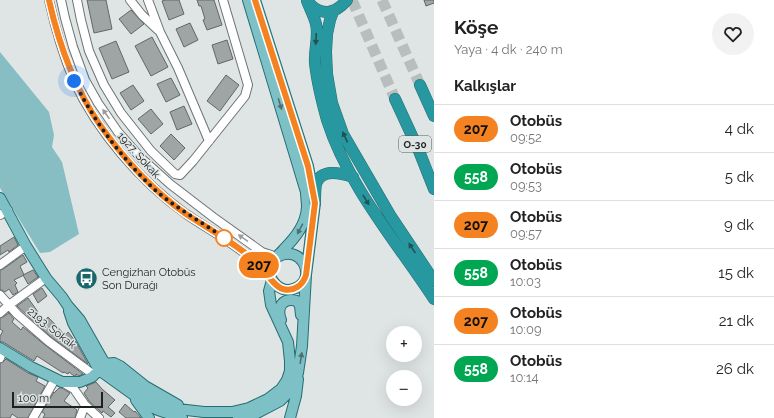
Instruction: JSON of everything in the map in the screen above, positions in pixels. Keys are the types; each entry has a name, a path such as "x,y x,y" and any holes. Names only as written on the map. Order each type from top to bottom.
{"highway":[{"path":"306,1 316,10 322,12 333,12 342,6 347,0"},
{"path":"306,1 316,24 315,62 320,92 327,120 339,150 374,212 434,299"},
{"path":"333,12 327,34 327,74 332,103 343,134 390,215 434,281"},
{"path":"420,85 434,116"},
{"name":"O-30","path":"395,99 419,151 434,189"},
{"path":"315,203 316,184 319,178 331,173 340,173 353,177"}],"main road":[{"path":"248,0 306,192 307,207 305,219 300,230 271,264 270,270 272,280 269,291 271,305 288,342"},
{"path":"256,0 308,166 315,203 304,281 295,289 289,290 277,286 272,280"},
{"path":"0,198 4,213 46,278 68,306 73,323 99,370 131,394 153,408 183,414 232,412 249,408 268,399 281,389 287,380 290,371 288,342 279,314 279,309 282,304 287,301 297,301 300,306 303,326"},
{"path":"277,257 291,253 296,255 301,259 306,269 302,346 296,396 291,418"},
{"path":"1,352 58,381 80,382 99,370 114,363 145,386 177,405 183,414"},
{"path":"238,418 255,414 280,401 288,392 298,373"},
{"path":"131,394 149,418"},
{"path":"268,399 280,401 288,407 291,418"}],"street":[{"name":"1927. Sokak","path":"49,0 54,23 74,81 88,108 116,147 155,189 186,213 220,235 253,260 272,280"},
{"name":"1927. Sokak","path":"61,0 73,47 85,80 98,103 118,132 141,158 170,184 262,252 277,257"},
{"path":"77,0 89,51 104,85 121,114 151,151 175,174 180,175 245,96 248,85 223,0"},
{"path":"130,0 142,15 160,32"},
{"path":"148,0 160,32 178,68 209,141"},
{"path":"0,265 26,246"},
{"path":"0,313 46,278"},
{"name":"2193. Sokak","path":"0,295 17,314 48,341 99,370"},
{"path":"33,418 58,381 74,389 85,405 99,418"},
{"path":"80,418 85,405"}],"shaded area":[{"path":"0,52 49,112 54,135 52,147 62,162 79,234 50,252 40,253 0,188"}],"building":[{"path":"87,0 106,0 112,29 94,33"},
{"path":"179,0 184,14 169,20 162,1"},
{"path":"197,0 214,0 222,25 207,30 203,20 205,19 201,6 199,6"},
{"path":"424,0 434,0 434,3 426,6"},
{"path":"131,10 144,24 131,34 119,19"},
{"path":"190,23 198,40 184,47 176,29"},
{"path":"152,37 168,67 151,76 135,46"},
{"path":"227,40 233,59 218,64 212,45"},
{"path":"116,41 129,72 112,79 99,48"},
{"path":"226,75 239,85 220,111 207,101"},
{"path":"171,78 180,95 166,102 157,84"},
{"path":"133,85 144,101 131,110 120,93"},
{"path":"184,106 192,124 177,130 170,112"},
{"path":"151,109 163,124 151,134 138,119"},
{"path":"171,134 185,148 174,160 160,146"},
{"path":"14,237 18,245 9,252 8,250 0,255 0,246"},
{"path":"23,255 27,262 20,266 24,275 14,280 17,283 15,285 18,292 13,295 9,289 5,292 0,290 0,270"},
{"path":"33,270 38,277 28,284 23,275"},
{"path":"42,288 47,296 38,303 33,294"},
{"path":"28,298 38,312 36,314 43,322 48,317 65,335 68,332 76,342 88,364 51,337 17,306"},
{"path":"9,313 14,319 12,322 21,330 23,327 83,374 79,376 76,374 76,376 74,376 69,372 68,374 63,373 37,356 34,361 3,342 0,342 0,336 3,331 0,329 0,318"},
{"path":"6,359 28,373 38,377 36,381 45,386 28,418 18,418 12,414 10,418 0,418 0,363"},
{"path":"96,382 115,400 108,407 115,413 111,417 103,411 102,413 89,401 84,393 88,388 86,386"},
{"path":"59,388 62,388 70,393 64,401 77,410 75,418 43,418 45,414 42,412 54,392"},
{"path":"125,404 134,412 135,411 141,418 126,418 119,412"}],"tunnel":[{"path":"352,0 395,99"},
{"path":"382,0 420,85"}],"bus line":[{"name":"207","path":"49,0 54,23 74,81 88,108 116,147 155,189 186,213 220,235 253,260 274,284 283,289 289,290 295,289 300,285 304,281 306,275 315,203 308,166 255,0"}],"place":[{"name":"Cengizhan Otobüs Son Durağı","path":"86,278"}],"route":[{"path":"74,81 88,108 100,126 131,164 155,189 186,213 224,238"}]}
